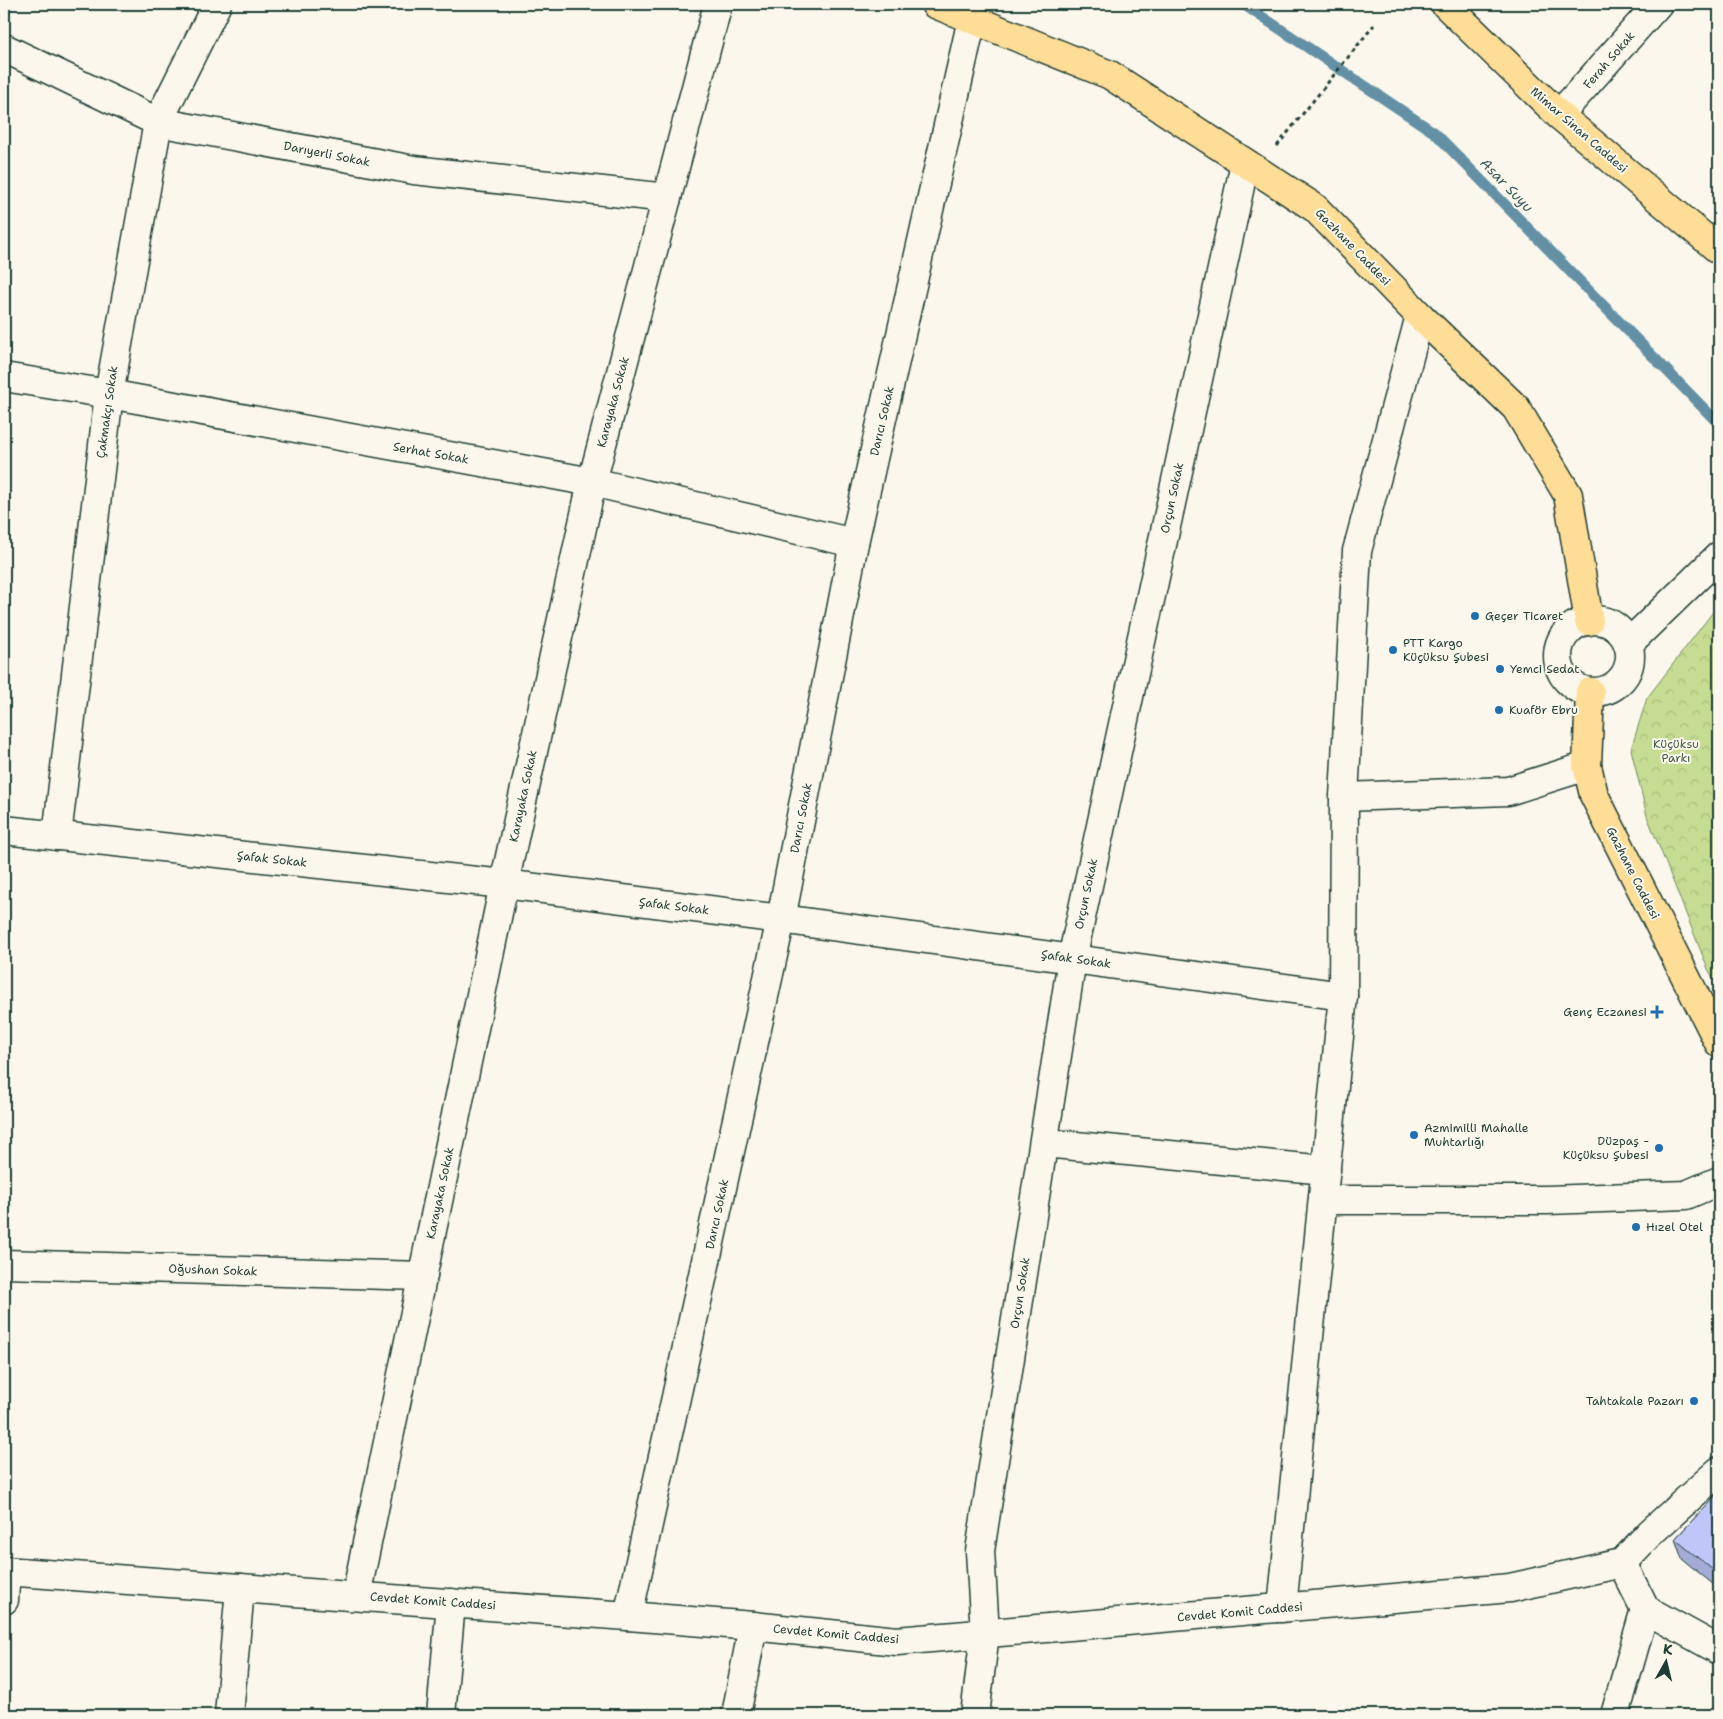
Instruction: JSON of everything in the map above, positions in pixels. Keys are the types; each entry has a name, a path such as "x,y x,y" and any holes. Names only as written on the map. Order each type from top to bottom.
{"main road":[{"name":"Gazhane Caddesi","path":"935,4 1110,75 1315,208 1420,316 1516,408 1568,495 1589,621"},
{"name":"Mimar Sinan Caddesi","path":"1445,4 1559,115 1719,250"},
{"name":"Gazhane Caddesi","path":"1590,692 1587,766 1594,795 1719,1043"}],"street":[{"name":"Çakmakçı Sokak","path":"57,836 108,394 158,122 217,4"},
{"name":"Karayaka Sokak","path":"356,1596 504,884 592,482 718,4"},
{"name":"Ferah Sokak","path":"1559,115 1658,4"},
{"name":"Darıcı Sokak","path":"628,1616 781,919 854,543 972,19"},
{"name":"Darıyerli Sokak","path":"4,48 158,122 414,170 667,198"},
{"name":"Orçun Sokak","path":"985,1633 980,1552 1072,959 1251,167"},
{"path":"1282,1608 1343,996 1344,797 1357,551 1420,316"},
{"name":"Serhat Sokak","path":"4,377 108,394 592,482 854,543"},
{"path":"1628,644 1719,556"},
{"path":"1600,621 1612,625 1622,633 1628,644 1630,656 1628,668 1622,680 1612,687 1590,692 1578,689 1562,674 1558,662 1561,640 1568,630 1578,624 1600,621"},
{"path":"1344,797 1508,790 1587,766"},
{"name":"Şafak Sokak","path":"4,830 504,884 781,919 1343,996"},
{"path":"1044,1143 1326,1170"},
{"path":"1322,1200 1547,1200 1686,1195 1719,1181"},
{"name":"Oğushan Sokak","path":"4,1264 423,1276"},
{"path":"1719,1471 1650,1533 1622,1563 1645,1609 1719,1650"},
{"name":"Cevdet Komit Caddesi","path":"5,1571 628,1616 753,1626 897,1641 1510,1588 1622,1563"},
{"path":"4,1600 5,1571"},
{"path":"229,1715 240,1588"},
{"path":"441,1715 451,1603"},
{"path":"1615,1715 1645,1609"},
{"path":"736,1715 753,1626"},
{"path":"975,1715 985,1633"}],"path":[{"path":"1251,167 1374,25"}],"green space":[{"name":"Küçüksu Parkı","path":"1719,604 1719,989 1708,969 1647,816 1631,749 1647,698"}],"building":[{"path":"1719,1492 1719,1575 1675,1539"}],"waterway":[{"name":"Asar Suyu","path":"1243,4 1435,133 1719,424"}],"place":[{"name":"Geçer Ticaret","path":"1475,616"},
{"name":"PTT Kargo Küçüksu Şubesi","path":"1393,650"},
{"name":"Yemci Sedat","path":"1500,669"},
{"name":"Kuaför Ebru","path":"1499,710"},
{"name":"Genç Eczanesi","path":"1657,1012"},
{"name":"Azmimilli Mahalle Muhtarlığı","path":"1414,1135"},
{"name":"Düzpaş - Küçüksu Şubesi","path":"1659,1148"},
{"name":"Hızel Otel","path":"1636,1227"},
{"name":"Tahtakale Pazarı","path":"1694,1401"}]}
